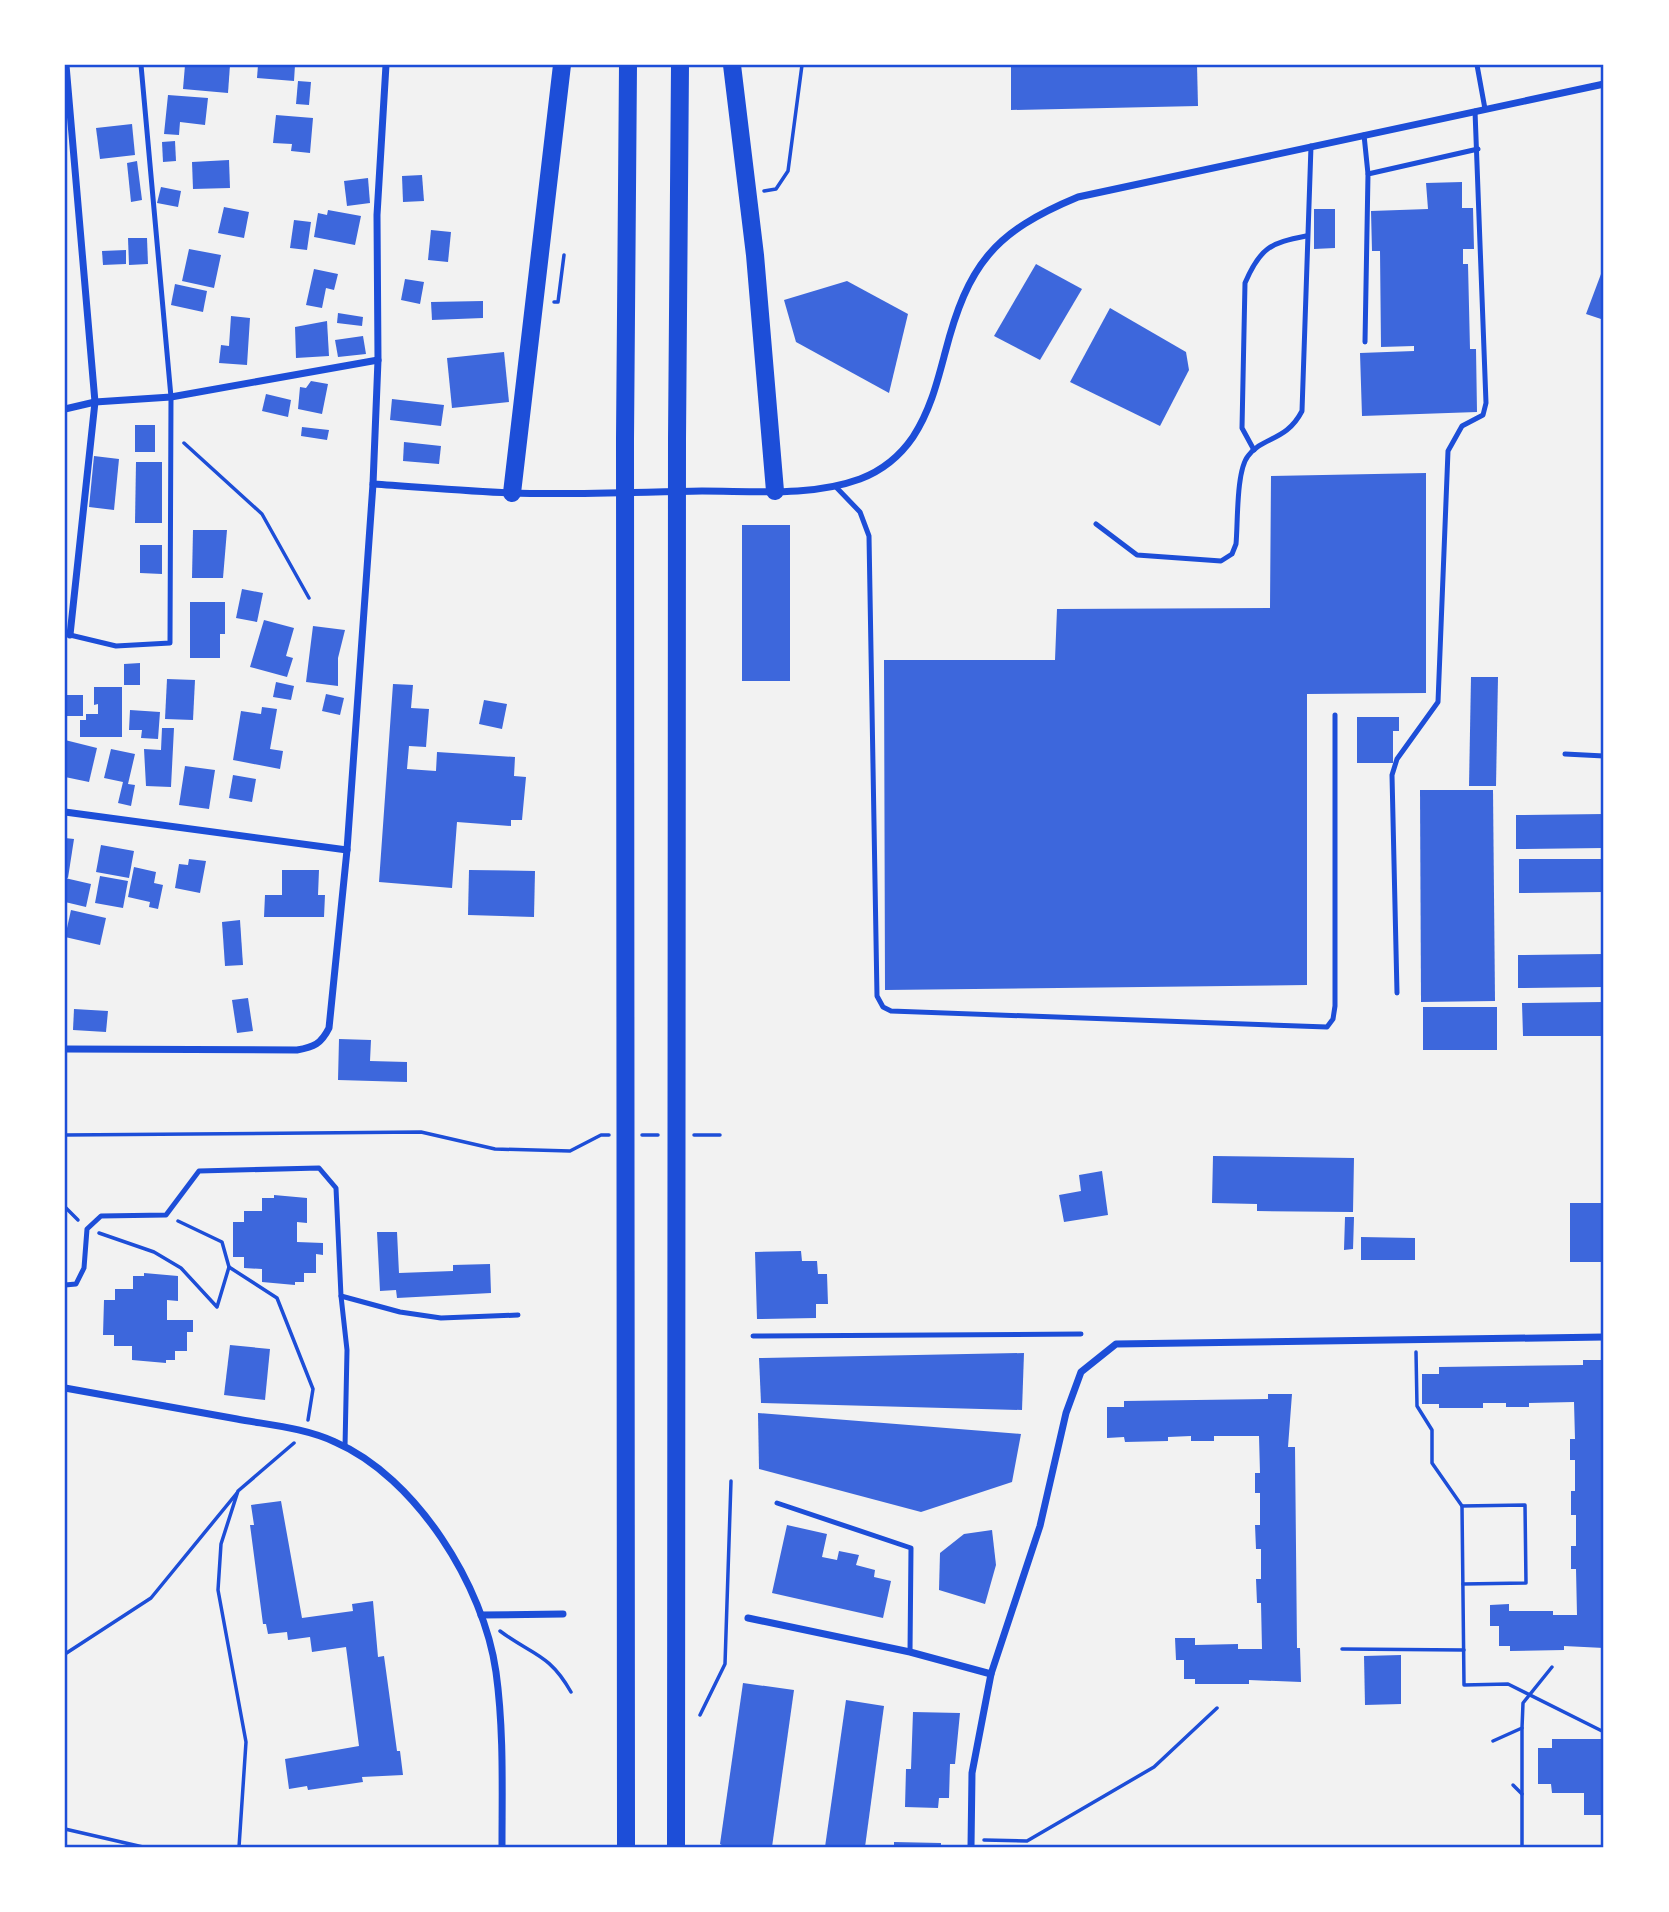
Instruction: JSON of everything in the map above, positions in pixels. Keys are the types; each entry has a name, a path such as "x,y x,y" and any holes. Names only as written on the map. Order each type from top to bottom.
{"main road":[{"path":"512,493 562,65"},
{"path":"626,1847 625,439 628,65"},
{"path":"676,1847 677,439 680,65"},
{"path":"733,65 755,256 775,491"}],"street":[{"path":"66,65 95,402 70,635"},
{"path":"65,1049 297,1050 312,1048 323,1040 331,1014 347,850 373,484 378,359 377,215 386,65"},
{"path":"373,484 512,493 775,491 835,486 879,471 911,439 932,401 955,315 970,283 1001,239 1037,214 1078,197 1604,84"},
{"path":"65,409 95,402 171,397 378,359"},
{"path":"65,812 347,850"},
{"path":"971,1844 972,1773 991,1674 1040,1526 1066,1413 1081,1372 1116,1344 1604,1337"},
{"path":"65,1388 306,1432 345,1447 380,1467 411,1495 448,1549 481,1615 496,1670 501,1737 502,1847"},
{"path":"481,1615 562,1614"},
{"path":"748,1618 910,1652 991,1674"}],"lane":[{"path":"70,635 116,646 170,643 171,397 141,65"},
{"path":"1477,65 1485,109"},
{"path":"1397,993 1392,775 1397,759 1438,702 1448,451 1462,426 1483,415 1486,403 1475,111"},
{"path":"1364,135 1368,174 1365,342"},
{"path":"1096,524 1137,555 1221,561 1231,554 1236,544 1243,464 1254,450 1295,426 1303,411 1306,236 1311,146"},
{"path":"1368,174 1478,149"},
{"path":"1254,450 1242,428 1245,283 1252,267 1274,242 1306,236"},
{"path":"835,486 860,512 869,536 877,996 883,1007 891,1011 1327,1027 1333,1019 1335,1006 1335,715"},
{"path":"1565,754 1604,756"},
{"path":"65,1285 76,1284 84,1268 87,1228 100,1216 166,1215 199,1171 319,1168 336,1188 341,1296 347,1350 345,1447"},
{"path":"341,1296 400,1312 440,1318 518,1315"},
{"path":"753,1336 1081,1334"},
{"path":"777,1503 911,1548 910,1652"}],"path":[{"path":"760,192 776,188 788,171 802,65"},
{"path":"559,295 564,255"},
{"path":"181,434 185,446 262,514 309,598"},
{"path":"65,1135 421,1132 495,1149 570,1151 601,1135 615,1135"},
{"path":"641,1135 667,1135"},
{"path":"694,1135 720,1135"},
{"path":"65,1207 87,1228 154,1252 181,1268 217,1307 229,1267 222,1242 166,1215"},
{"path":"65,1654 150,1598 238,1491 306,1432 313,1389 278,1298 229,1267"},
{"path":"1416,1340 1417,1406 1432,1430 1432,1463 1462,1506 1464,1685 1508,1684 1531,1693 1604,1732"},
{"path":"700,1715 725,1664 731,1481"},
{"path":"238,1491 221,1544 218,1590 246,1742 239,1847"},
{"path":"1462,1506 1525,1505 1526,1531 1526,1583 1463,1584"},
{"path":"508,1637 549,1661 558,1669 571,1692"},
{"path":"1342,1649 1464,1650"},
{"path":"1522,1847 1522,1703 1552,1667"},
{"path":"971,1844 1027,1841 1154,1767 1217,1708"},
{"path":"1493,1741 1522,1728"},
{"path":"1513,1785 1522,1794"},
{"path":"65,1829 143,1847"}],"building":[{"path":"185,65 230,65 228,93 183,89"},
{"path":"258,65 295,65 294,81 257,78"},
{"path":"1011,65 1197,65 1198,106 1011,110"},
{"path":"298,81 311,82 309,105 296,104"},
{"path":"168,95 208,98 205,125 180,122 179,135 164,134"},
{"path":"276,115 313,118 310,153 291,151 292,144 273,143"},
{"path":"132,124 135,155 100,159 96,128"},
{"path":"175,141 176,161 163,162 162,142"},
{"path":"229,160 230,188 193,189 192,162"},
{"path":"137,161 142,200 131,202 127,163"},
{"path":"422,175 424,201 403,202 402,176"},
{"path":"368,178 370,203 347,206 344,181"},
{"path":"1462,182 1462,208 1473,208 1474,249 1463,249 1463,264 1468,264 1470,349 1476,349 1477,412 1362,416 1360,353 1414,351 1414,346 1381,347 1380,251 1372,251 1371,211 1428,209 1426,183"},
{"path":"161,187 181,191 178,207 157,203"},
{"path":"224,207 249,212 244,238 218,233"},
{"path":"1314,209 1335,209 1335,248 1314,249"},
{"path":"328,210 361,216 355,245 314,237 318,213 327,215"},
{"path":"294,220 311,222 307,250 290,248"},
{"path":"431,230 451,232 448,262 428,260"},
{"path":"128,238 147,238 148,264 129,265"},
{"path":"189,249 221,255 214,288 182,281"},
{"path":"126,250 126,264 103,265 102,251"},
{"path":"1036,264 1082,289 1040,360 994,336"},
{"path":"1604,266 1604,320 1586,314"},
{"path":"314,269 338,274 334,290 326,288 322,308 306,305"},
{"path":"405,279 424,282 420,304 401,300"},
{"path":"847,281 908,314 889,393 796,342 784,300"},
{"path":"175,284 207,291 203,312 171,305"},
{"path":"483,301 483,318 432,320 431,302"},
{"path":"1110,308 1186,352 1189,370 1160,426 1070,382"},
{"path":"338,313 363,317 362,326 337,323"},
{"path":"231,316 250,318 247,365 219,363 221,345 229,346"},
{"path":"327,321 329,356 296,358 295,327"},
{"path":"363,336 366,354 338,357 335,340"},
{"path":"504,352 509,402 452,408 447,358"},
{"path":"311,381 328,384 322,414 298,409 300,387 306,388"},
{"path":"266,394 291,400 288,417 262,411"},
{"path":"392,399 444,405 441,426 390,420"},
{"path":"135,425 155,425 155,452 135,452"},
{"path":"302,427 329,430 327,440 301,436"},
{"path":"404,442 441,446 439,464 403,461"},
{"path":"94,456 119,459 114,510 89,507"},
{"path":"136,462 162,462 162,523 135,523"},
{"path":"1426,473 1426,693 1307,694 1307,985 885,990 884,660 1055,660 1057,609 1270,608 1271,476"},
{"path":"742,525 790,525 790,681 742,681"},
{"path":"193,530 227,530 223,578 192,578"},
{"path":"140,545 162,545 162,574 140,573"},
{"path":"242,589 263,593 257,622 236,618"},
{"path":"190,602 225,602 225,634 220,634 220,658 190,658"},
{"path":"264,620 294,628 286,656 293,658 287,677 250,667"},
{"path":"313,626 345,630 338,658 338,686 306,682"},
{"path":"140,663 140,685 124,685 124,664"},
{"path":"1471,677 1498,677 1496,786 1469,786"},
{"path":"167,679 195,680 193,720 165,719"},
{"path":"276,682 294,686 291,700 273,697"},
{"path":"393,684 413,685 411,708 429,709 426,747 409,746 407,769 436,771 437,752 515,757 514,776 526,777 522,820 511,820 511,826 457,822 452,888 379,882"},
{"path":"94,687 122,687 122,737 80,737 80,720 86,720 86,714 98,714 98,704 94,705"},
{"path":"326,694 344,698 340,715 322,711"},
{"path":"65,695 83,695 83,716 65,716"},
{"path":"484,700 507,704 502,729 479,724"},
{"path":"262,707 277,709 270,749 283,751 280,769 233,760 241,711 261,714"},
{"path":"130,710 160,712 158,739 141,738 142,730 129,730"},
{"path":"1357,717 1399,717 1399,731 1393,731 1393,763 1357,763"},
{"path":"162,728 174,728 171,787 146,786 144,749 161,750"},
{"path":"65,740 97,748 89,782 65,777"},
{"path":"111,749 135,754 128,784 135,785 131,806 118,803 123,782 104,778"},
{"path":"185,766 215,770 209,809 179,805"},
{"path":"233,775 256,779 252,802 229,798"},
{"path":"1420,790 1493,790 1495,1001 1421,1002"},
{"path":"1604,814 1604,848 1516,849 1516,815"},
{"path":"65,838 74,839 68,878 65,877"},
{"path":"101,845 134,851 129,878 96,872"},
{"path":"189,859 206,861 200,893 175,888 179,864 188,865"},
{"path":"1519,859 1604,859 1604,892 1519,893"},
{"path":"134,867 156,872 154,883 163,885 158,909 149,907 150,902 128,897"},
{"path":"282,870 319,870 318,895 325,895 324,917 264,917 265,895 282,895"},
{"path":"469,870 535,871 534,917 468,915"},
{"path":"100,876 128,881 123,908 95,903"},
{"path":"65,878 91,884 86,907 65,902"},
{"path":"71,910 106,918 100,945 65,937"},
{"path":"240,920 243,965 225,966 222,922"},
{"path":"1604,954 1604,987 1518,988 1518,955"},
{"path":"248,998 253,1031 237,1033 232,1000"},
{"path":"1604,1002 1604,1036 1523,1036 1522,1003"},
{"path":"1423,1007 1497,1007 1497,1050 1423,1050"},
{"path":"74,1009 108,1011 106,1032 73,1030"},
{"path":"339,1039 371,1040 370,1061 407,1062 407,1082 338,1080"},
{"path":"1213,1156 1354,1158 1353,1212 1257,1211 1257,1204 1212,1203"},
{"path":"1102,1171 1108,1215 1064,1222 1059,1195 1081,1191 1079,1175"},
{"path":"274,1195 307,1198 307,1223 297,1222 297,1242 323,1243 323,1255 316,1254 316,1273 304,1273 304,1282 295,1282 295,1285 262,1282 262,1269 244,1268 244,1257 233,1257 233,1222 244,1222 244,1211 262,1211 262,1198 274,1198"},
{"path":"1570,1203 1604,1203 1604,1262 1570,1262"},
{"path":"1345,1217 1354,1217 1353,1249 1344,1250"},
{"path":"377,1232 397,1232 399,1273 453,1271 453,1265 490,1264 491,1293 397,1298 396,1290 380,1291"},
{"path":"1361,1237 1415,1238 1415,1260 1361,1260"},
{"path":"801,1251 802,1261 817,1261 818,1274 827,1274 828,1304 816,1304 816,1318 757,1319 755,1252"},
{"path":"144,1273 178,1276 178,1301 167,1300 167,1320 193,1320 193,1332 187,1332 187,1351 175,1351 175,1360 166,1360 166,1363 132,1360 132,1346 114,1346 114,1335 103,1335 104,1300 115,1300 115,1289 133,1289 133,1276 144,1276"},
{"path":"230,1345 270,1349 265,1400 224,1395"},
{"path":"1024,1353 1022,1410 761,1403 759,1358"},
{"path":"1583,1360 1604,1360 1604,1648 1564,1646 1564,1650 1510,1651 1510,1646 1499,1646 1499,1626 1490,1626 1490,1605 1509,1604 1509,1611 1553,1611 1553,1615 1577,1615 1576,1569 1571,1569 1571,1546 1576,1546 1576,1515 1571,1515 1571,1491 1575,1491 1575,1460 1570,1460 1570,1439 1575,1439 1574,1402 1529,1403 1529,1407 1483,1403 1483,1408 1439,1408 1439,1404 1422,1404 1422,1374 1439,1374 1439,1367 1583,1365"},
{"path":"1268,1394 1292,1394 1288,1447 1295,1447 1297,1648 1300,1648 1301,1682 1249,1680 1249,1684 1195,1684 1195,1679 1184,1679 1184,1660 1176,1660 1175,1638 1195,1638 1195,1645 1238,1644 1238,1649 1262,1649 1261,1603 1257,1603 1256,1579 1261,1579 1261,1549 1256,1549 1255,1525 1260,1525 1260,1493 1255,1493 1255,1473 1260,1473 1259,1436 1214,1436 1214,1441 1191,1441 1191,1436 1168,1437 1168,1441 1125,1442 1124,1437 1107,1438 1107,1407 1124,1407 1124,1401 1268,1399"},
{"path":"758,1413 1021,1434 1012,1482 921,1512 759,1469"},
{"path":"281,1501 302,1618 353,1611 352,1604 373,1601 378,1657 384,1656 397,1751 400,1751 403,1775 362,1777 363,1782 308,1790 307,1786 289,1789 285,1759 359,1746 346,1647 312,1652 310,1637 288,1640 287,1632 268,1634 266,1624 263,1624 250,1525 254,1525 251,1505"},
{"path":"787,1525 827,1534 822,1557 837,1560 839,1551 859,1555 856,1565 875,1570 874,1577 891,1581 883,1618 772,1593"},
{"path":"992,1530 996,1565 985,1604 939,1590 940,1553 964,1534"},
{"path":"1401,1655 1401,1704 1365,1705 1364,1656"},
{"path":"743,1683 794,1690 772,1847 725,1847 720,1844"},
{"path":"846,1700 884,1706 865,1847 825,1847"},
{"path":"913,1712 960,1713 955,1764 950,1764 949,1798 939,1798 938,1808 905,1807 906,1769 911,1769"},
{"path":"1552,1739 1604,1739 1604,1815 1584,1815 1584,1793 1552,1793 1551,1784 1538,1784 1538,1748 1552,1748"},
{"path":"894,1842 941,1843 941,1847 894,1847"}]}
